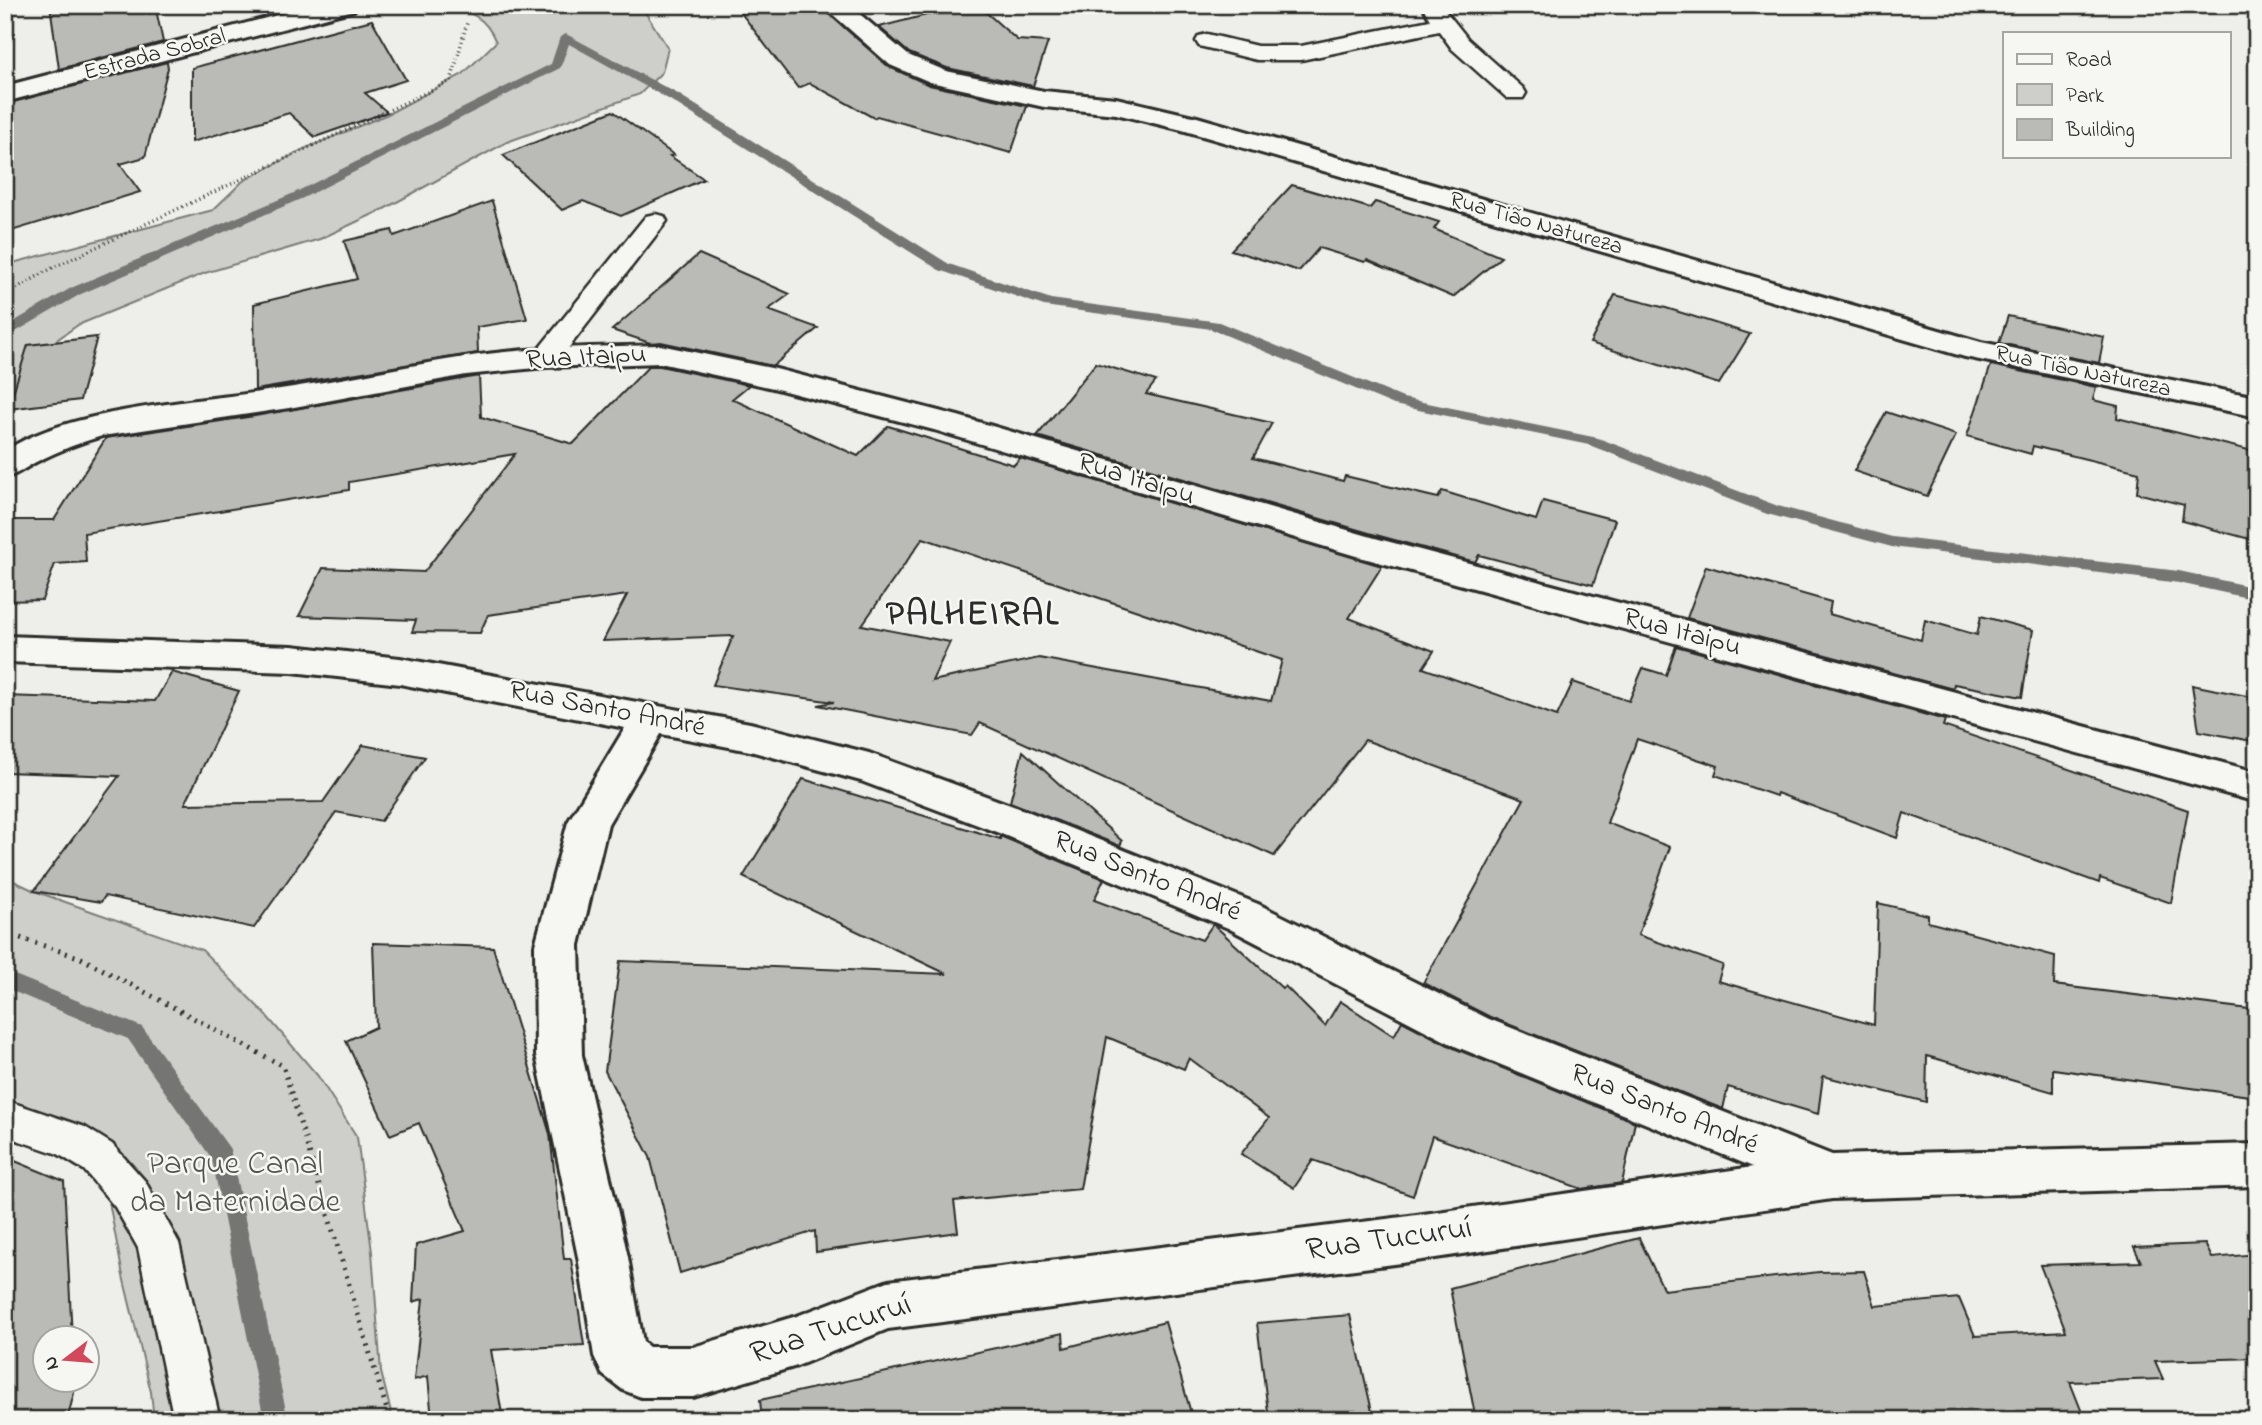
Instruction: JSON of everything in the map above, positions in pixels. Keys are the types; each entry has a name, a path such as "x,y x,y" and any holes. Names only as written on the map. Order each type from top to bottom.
{"street":[{"name":"Estrada Sobral","path":"5,94 345,5"},
{"name":"Rua Tião Natureza","path":"834,5 900,60 939,77 1044,99 1116,106 1200,126 1976,350 2257,407"},
{"name":"Rua Itaipu","path":"5,467 24,454 62,437 99,426 289,398 466,366 546,358 660,354 776,379 946,423 1368,548 2257,787"},
{"name":"Rua Santo André","path":"5,649 292,659 400,671 750,737 869,768 1013,822 1243,916 1473,1033 1831,1177 2257,1165"},
{"name":"Rua Tucuruí","path":"650,719 588,822 557,945 559,1055 603,1257 620,1356 641,1372 693,1372 724,1364 797,1341 888,1305 1402,1240 1831,1177"}],"lane":[{"path":"1430,5 1460,44 1515,93"},
{"path":"1208,41 1257,53 1301,53 1446,23"},
{"path":"546,358 655,221"},
{"path":"5,1118 71,1140 98,1157 130,1194 158,1243 197,1420"}],"path":[{"path":"5,295 54,267 451,81 467,23"},
{"path":"5,933 81,958 283,1066 390,1420"}],"green space":[{"path":"443,5 638,5 668,48 662,72 640,94 507,142 384,209 320,239 205,273 78,325 27,361 5,412 5,265 213,210 243,181 304,149 388,114 463,74 496,42 482,20"},
{"name":"Parque Canal da Maternidade","path":"5,877 37,892 202,950 265,1014 318,1076 357,1137 372,1252 381,1372 393,1420 154,1420 151,1392 123,1276 104,1175 5,1109"}],"building":[{"path":"50,5 155,5 163,42 59,69"},
{"path":"735,5 819,5 889,67 929,85 1027,106 1011,153 877,116 874,118 810,83 798,88"},
{"path":"966,5 978,5 1017,40 1048,42 1033,86 947,68 909,53 879,27"},
{"path":"372,20 406,80 365,93 387,112 315,137 289,113 192,142 192,68"},
{"path":"167,62 168,68 145,157 120,164 140,192 5,233 5,104"},
{"path":"613,111 704,179 621,216 583,201 562,210 503,155"},
{"path":"1292,185 1370,208 1375,202 1439,222 1434,229 1501,257 1453,297 1367,260 1365,262 1319,248 1299,271 1231,250"},
{"path":"492,201 527,319 477,327 478,353 255,390 254,304 357,279 344,241 392,230 394,236"},
{"path":"699,254 790,294 768,310 818,328 773,366 661,342 650,343 612,330"},
{"path":"1615,295 1750,334 1719,384 1590,343"},
{"path":"2008,316 2104,337 2099,363 1999,343"},
{"path":"97,337 80,400 8,409 28,345"},
{"path":"1096,363 1156,381 1146,394 1272,423 1253,458 1343,481 1345,476 1438,498 1442,491 1536,520 1543,501 1615,520 1593,585 1479,555 1475,562 1037,436"},
{"path":"1991,365 2096,387 2093,400 2118,406 2117,418 2257,452 2257,541 2182,521 2184,505 2137,493 2139,472 2033,446 2031,454 1967,436"},
{"path":"649,366 749,385 732,399 858,456 888,426 1014,465 1020,458 1382,566 1349,618 1434,651 1423,668 1557,716 1573,682 1629,701 1643,668 1666,675 1676,646 1945,720 1943,726 2188,810 2171,903 2100,878 2099,883 1904,813 1897,838 1777,793 1776,796 1715,775 1718,766 1637,739 1607,823 1670,847 1638,935 1723,965 1718,981 1874,1025 1878,903 1928,915 1928,922 2055,956 2054,985 2257,1010 2257,1097 2053,1069 2053,1092 1927,1056 1926,1102 1823,1076 1818,1114 1728,1087 1723,1109 1490,1017 1423,983 1524,799 1365,740 1274,856 980,723 972,735 818,705 834,702 713,685 733,636 603,641 627,595 488,615 480,633 412,632 416,620 299,616 323,568 424,572 515,454 349,482 349,490 84,533 86,562 55,564 42,600 5,601 5,520 54,520 106,438 255,416 479,376 481,417 573,444","holes":["923,538 1282,660 1271,701 1039,658 932,681 950,642 862,625"]},
{"path":"1886,412 1956,435 1927,496 1854,471"},
{"path":"1706,566 1831,602 1829,614 1921,640 1925,620 1977,635 1981,616 2033,630 2022,697 1954,684 1953,689 1687,618"},
{"path":"172,672 239,691 185,804 323,802 363,745 425,757 381,821 336,812 254,928 105,896 101,902 34,891 119,776 5,772 5,696 155,701"},
{"path":"2192,685 2257,698 2257,742 2199,731"},
{"path":"1023,751 1122,841 1120,846 1010,802"},
{"path":"803,779 1000,839 1000,836 1104,879 1094,900 1202,940 1213,924 1283,989 1285,986 1325,1026 1340,1001 1394,1036 1402,1021 1456,1049 1635,1122 1622,1183 1582,1189 1432,1136 1413,1196 1313,1160 1294,1188 1241,1154 1269,1118 1189,1058 1184,1069 1107,1037 1080,1189 954,1201 958,1232 816,1252 815,1231 680,1273 650,1157 605,1071 620,961 947,974 743,877"},
{"path":"373,943 493,947 550,1134 564,1259 571,1259 584,1345 491,1350 503,1420 432,1420 428,1376 414,1380 423,1299 413,1302 416,1245 465,1231 419,1123 390,1135 346,1041 376,1027"},
{"path":"5,1157 64,1181 71,1324 32,1324 32,1394 74,1394 67,1420 5,1420"},
{"path":"1639,1238 1664,1290 1819,1272 1864,1271 1875,1306 1959,1298 1975,1336 2066,1331 2040,1265 2141,1262 2134,1247 2205,1244 2212,1258 2257,1254 2257,1358 2155,1361 2163,1379 2070,1382 2085,1420 1604,1420 1549,1416 1550,1420 1476,1420 1450,1288"},
{"path":"1350,1315 1374,1420 1269,1420 1257,1323"},
{"path":"1165,1322 1193,1420 762,1420 760,1400 1063,1333 1064,1348"}],"waterway":[{"path":"5,334 50,304 76,291 299,196 556,66 566,37 674,97 944,267 1049,303 1214,325 1399,402 1593,441 1773,510 1892,542 2179,577 2257,594"},
{"path":"5,979 135,1033 222,1156 276,1420"}],"district":[{"name":"PALHEIRAL","path":"973,615"}]}
